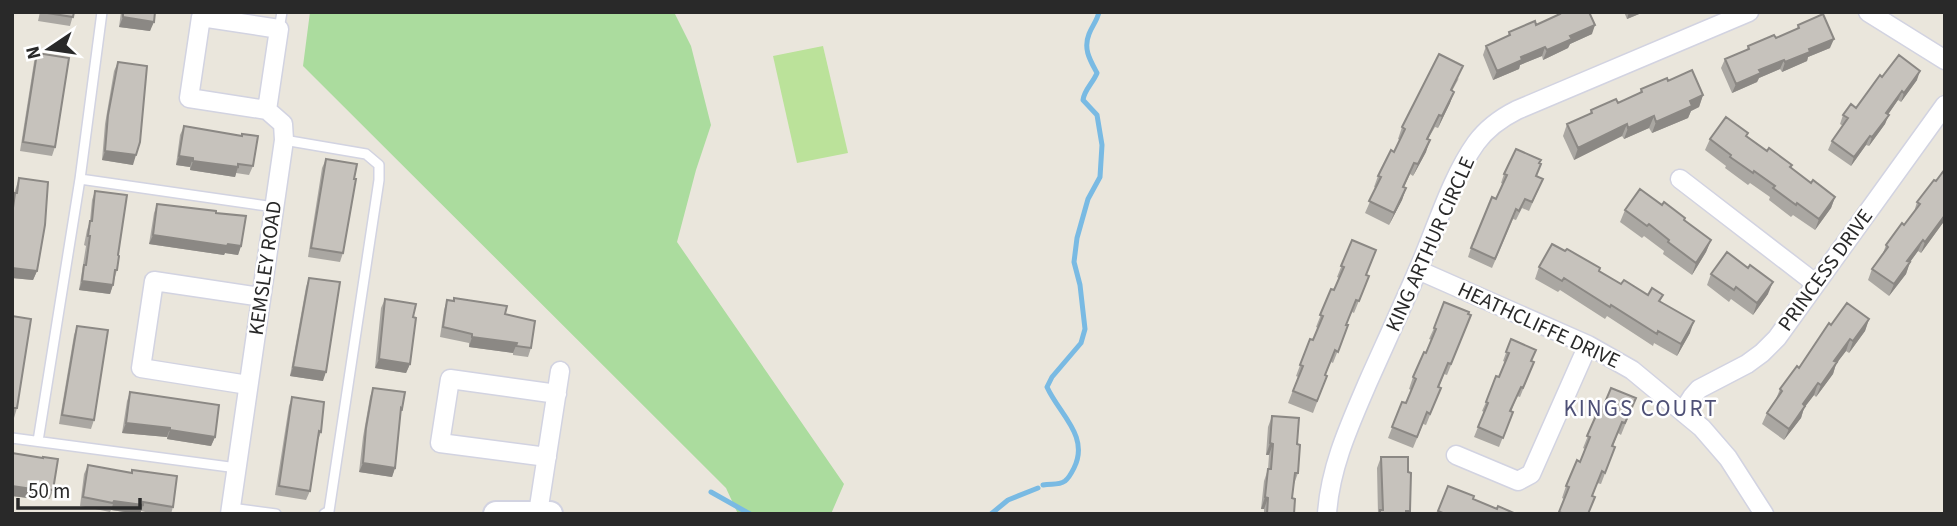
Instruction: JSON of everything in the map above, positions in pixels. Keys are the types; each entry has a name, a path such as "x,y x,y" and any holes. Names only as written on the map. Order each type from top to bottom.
{"street":[{"name":"KING ARTHUR CIRCLE","path":"1328,514 1330,487 1352,420 1459,172 1488,129 1502,117 1749,12"},
{"path":"1868,12 1945,60"},
{"path":"267,110 281,21 201,17 189,98 267,110 283,124 284,140"},
{"name":"PRINCESS DRIVE","path":"1684,411 1699,388 1731,373 1762,353 1777,338 1945,105"},
{"name":"KEMSLEY ROAD","path":"230,511 284,140"},
{"path":"1680,179 1815,283"},
{"name":"HEATHCLIFFE DRIVE","path":"1419,270 1588,345 1632,370 1702,428 1728,458 1764,514"},
{"path":"248,385 141,368 152,293 154,281 261,297"},
{"path":"1456,455 1518,481 1531,474 1588,345"},
{"path":"538,513 561,371"},
{"path":"547,457 440,443 450,379 557,394"},
{"path":"496,514 550,514"}],"lane":[{"path":"38,441 80,179 102,12"},
{"path":"284,140 366,154 379,164 379,180 329,511 324,514"},
{"path":"80,179 274,207"},
{"path":"12,438 237,468"},
{"path":"230,511 276,514"}],"green space":[{"path":"310,12 674,12 691,46 711,125 677,242 844,484 831,514 738,514 726,488 303,66"},
{"path":"823,46 848,153 797,163 773,56"}],"building":[{"path":"41,12 74,12 73,17"},
{"path":"123,12 155,12 154,22 123,17"},
{"path":"1559,12 1589,12 1595,25 1570,36 1572,39 1521,57 1522,60 1497,71 1486,46 1510,35 1509,32 1535,21 1536,25 1560,14"},
{"path":"1823,14 1834,39 1809,49 1810,52 1759,70 1761,73 1736,84 1725,59 1774,35 1776,38 1799,28 1798,25"},
{"path":"37,53 69,58 55,147 23,142"},
{"path":"1439,54 1463,66 1451,90 1454,92 1427,139 1430,140 1418,164 1414,163 1394,213 1369,201 1381,177 1378,176 1391,150 1394,152 1405,129 1402,127"},
{"path":"1899,55 1920,71 1886,113 1889,115 1854,157 1832,141 1848,118 1843,115 1851,104 1856,108 1880,75 1882,77"},
{"path":"118,62 147,66 140,142 136,155 105,151 108,115"},
{"path":"1692,70 1703,95 1690,101 1692,106 1656,122 1654,116 1628,128 1627,124 1578,148 1567,124 1616,99 1618,103 1642,92 1641,89"},
{"path":"1726,117 1748,133 1746,136 1767,151 1769,148 1811,183 1813,180 1835,197 1819,219 1797,203 1796,205 1754,171 1753,173 1730,157 1731,155 1710,139"},
{"path":"184,126 242,136 258,136 253,166 238,164 238,167 193,161 193,158 179,156"},
{"path":"1516,149 1541,160 1536,176 1543,179 1532,202 1525,199 1519,211 1516,209 1495,259 1471,248 1492,197 1496,199 1507,175 1504,174"},
{"path":"326,159 357,164 343,253 311,248"},
{"path":"1945,169 1945,215 1907,261 1910,262 1894,284 1872,269 1902,223 1904,225 1920,204 1917,202"},
{"path":"19,178 48,182 45,225 37,271 12,268 12,215"},
{"path":"1640,189 1662,205 1664,202 1711,240 1696,263 1649,224 1647,226 1625,210"},
{"path":"95,191 127,195 113,285 82,281"},
{"path":"157,204 246,216 241,246 153,235"},
{"path":"1352,240 1376,250 1366,275 1369,276 1359,301 1356,300 1338,352 1335,350 1317,401 1293,391 1310,339 1313,340 1331,289 1334,290 1344,267 1341,266"},
{"path":"1552,244 1565,251 1567,249 1600,268 1599,271 1621,284 1624,280 1648,295 1652,288 1663,295 1659,301 1694,321 1681,344 1658,331 1657,334 1564,278 1562,281 1539,267"},
{"path":"1727,252 1773,282 1757,303 1736,287 1734,290 1711,274"},
{"path":"309,278 340,282 326,372 293,367"},
{"path":"454,298 507,306 505,314 535,321 531,348 516,346 517,343 472,337 472,334 443,327 447,300 454,301"},
{"path":"385,299 416,304 410,364 379,359"},
{"path":"1444,302 1471,315 1451,364 1448,363 1438,387 1441,388 1430,414 1427,412 1417,437 1392,427 1402,402 1406,403 1416,379 1413,377 1436,329 1434,328"},
{"path":"1847,303 1869,319 1834,361 1837,362 1821,385 1818,383 1789,429 1767,413 1782,391 1780,389"},
{"path":"12,316 31,319 17,408 12,408"},
{"path":"77,326 108,330 94,420 62,415"},
{"path":"1511,339 1536,350 1523,388 1521,387 1510,411 1513,412 1503,438 1478,427 1496,376 1499,377 1509,353 1506,352"},
{"path":"373,388 405,392 395,468 363,463"},
{"path":"1611,388 1636,398 1612,446 1615,447 1605,473 1602,471 1588,514 1564,514 1559,512 1569,487 1566,486 1577,460 1580,462 1590,437 1587,436"},
{"path":"130,392 219,405 215,437 126,423"},
{"path":"292,397 324,402 310,491 279,486"},
{"path":"1272,416 1299,418 1298,473 1295,473 1292,498 1295,499 1294,514 1267,514 1268,498 1265,497 1268,469 1271,469"},
{"path":"12,453 58,459 53,490 12,486"},
{"path":"1381,457 1408,457 1408,472 1411,473 1410,511 1406,511 1406,514 1380,514 1380,510 1383,510"},
{"path":"88,465 132,473 132,470 177,476 173,507 143,502 143,505 113,503 83,497"},
{"path":"1448,486 1497,509 1498,506 1516,514 1445,514 1438,511"}],"waterway":[{"path":"1043,485 1065,481 1078,456 1076,435 1047,387 1052,377 1081,343 1085,329 1080,285 1074,262 1077,238 1088,199 1100,177 1102,145 1097,115 1083,100 1097,73 1087,45 1099,12"},
{"path":"991,514 1008,500 1038,488"},
{"path":"711,492 750,514"}],"district":[{"name":"KINGS COURT","path":"1641,408"}]}
